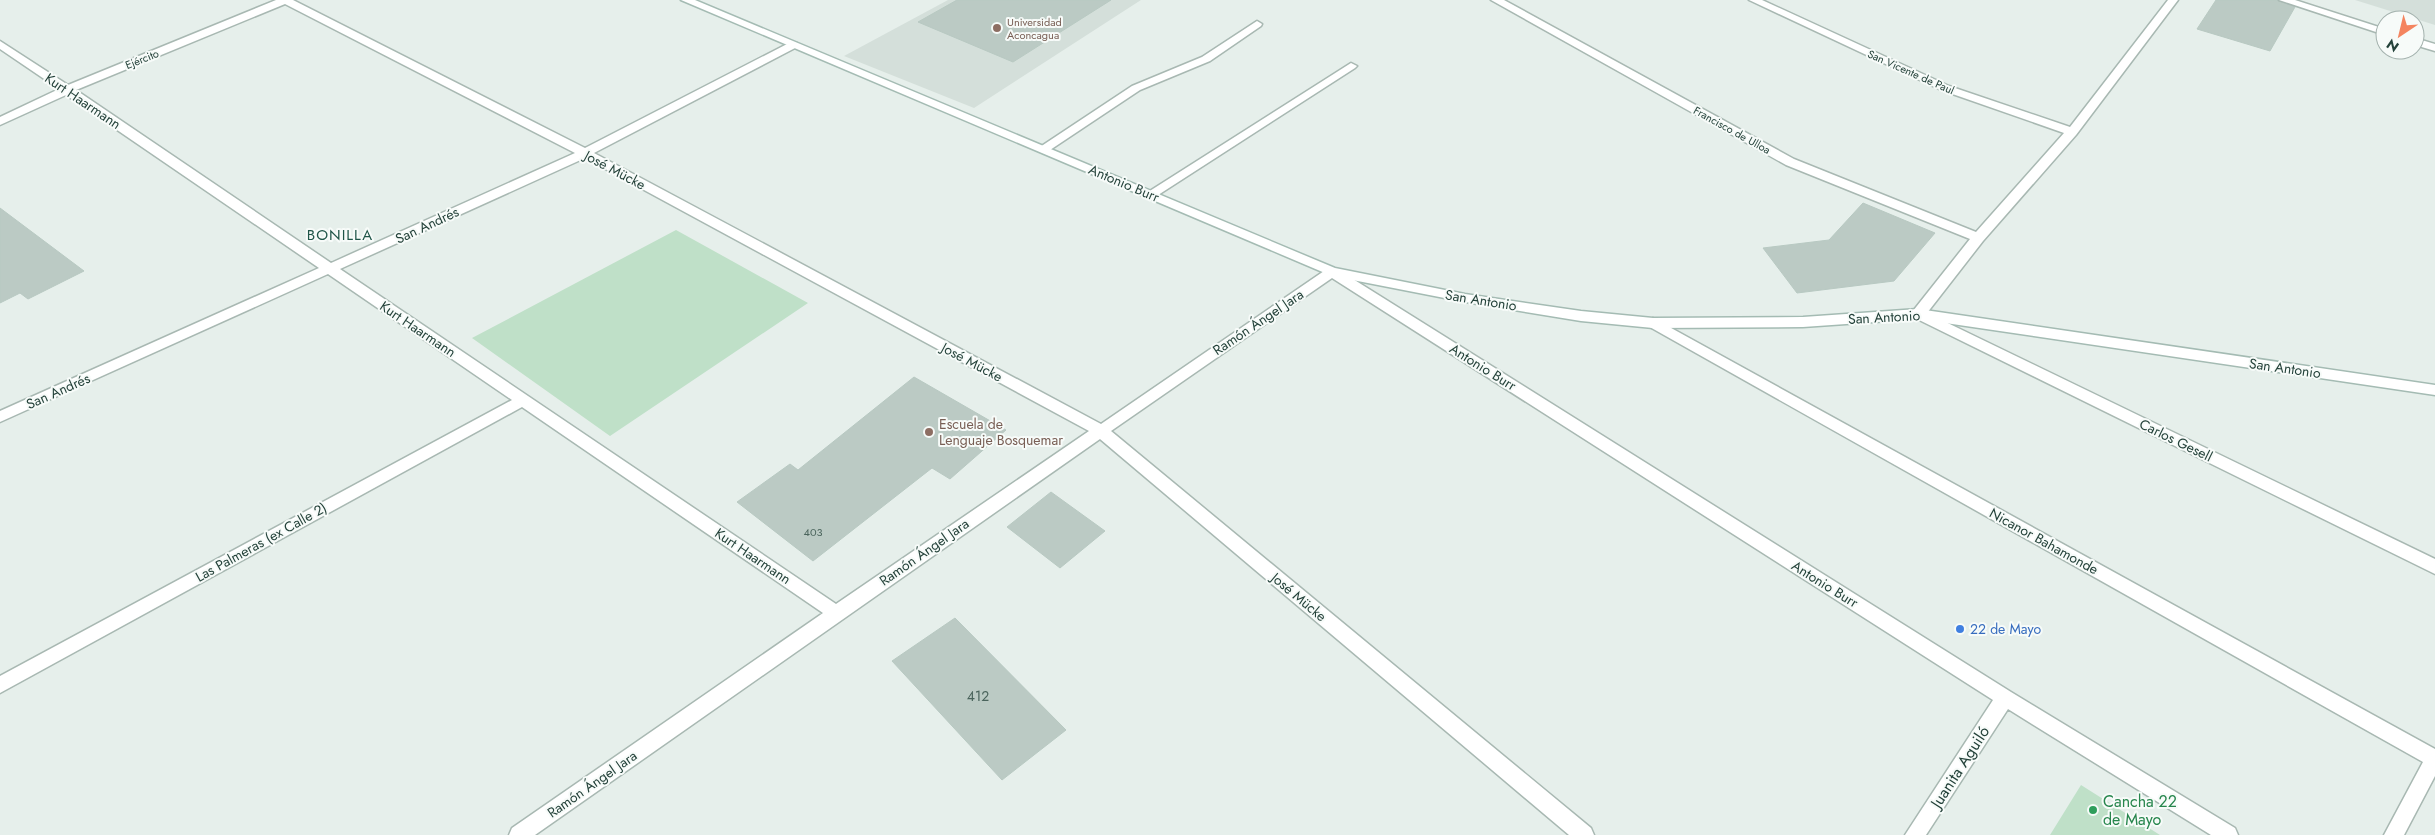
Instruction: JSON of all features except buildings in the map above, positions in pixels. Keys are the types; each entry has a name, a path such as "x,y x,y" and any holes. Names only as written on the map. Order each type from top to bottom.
{"street":[{"name":"Ejército","path":"0,121 67,90 285,0"},
{"name":"José Mücke","path":"285,0 584,154 1100,430 1584,835"},
{"name":"Antonio Burr","path":"686,0 1151,194 1332,272 2005,698 2228,835"},
{"name":"Francisco de Ulloa","path":"1496,0 1790,162 1978,238"},
{"name":"San Vicente de Paul","path":"1754,0 1945,88 2072,132"},
{"path":"1918,314 1978,238 2072,132 2174,0"},
{"path":"2284,0 2375,29"},
{"path":"1043,149 1136,88 1206,59 1257,24"},
{"name":"Kurt Haarmann","path":"0,44 836,613"},
{"name":"San Andrés","path":"0,417 584,154 793,45"},
{"path":"1151,194 1351,66"},
{"name":"Ramón Ángel Jara","path":"519,835 1100,430 1332,272"},
{"name":"San Antonio","path":"1332,272 1465,298 1581,316 1653,322 1803,322 1870,319 1918,314 2435,390"},
{"name":"Carlos Gesell","path":"1918,314 2435,567"},
{"name":"Nicanor Bahamonde","path":"1653,322 2435,758"},
{"name":"Las Palmeras (ex Calle 2)","path":"0,685 523,400"},
{"name":"Juanita Aguiló","path":"1915,835 2005,698"},
{"path":"2394,835 2435,758"}],"shaded area":[{"name":"Universidad Aconcagua","path":"948,0 1141,0 974,108 844,56"},
{"path":"2355,0 2435,0 2435,25 2425,22 2425,10 2387,10"}],"green space":[{"path":"676,230 808,303 610,436 472,338"},
{"name":"Cancha 22 de Mayo","path":"2081,785 2160,835 2050,835"}],"place":[{"name":"Universidad Aconcagua","path":"997,28"},
{"name":"Escuela de Lenguaje Bosquemar","path":"929,432"},
{"name":"22 de Mayo","path":"1960,629"},
{"name":"Cancha 22 de Mayo","path":"2093,810"}],"district":[{"name":"BONILLA","path":"340,235"}]}
